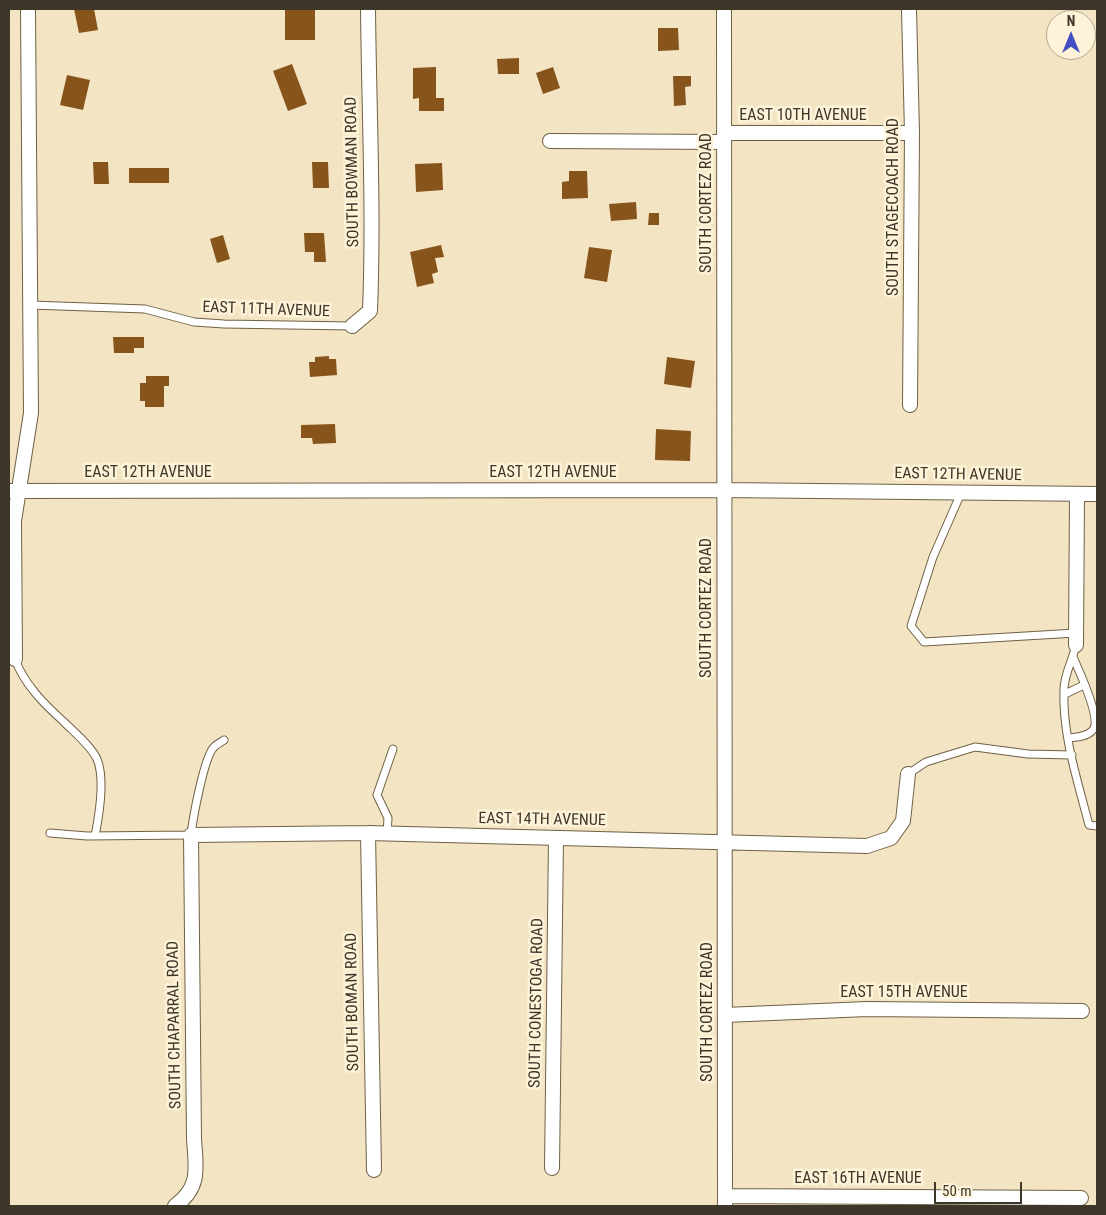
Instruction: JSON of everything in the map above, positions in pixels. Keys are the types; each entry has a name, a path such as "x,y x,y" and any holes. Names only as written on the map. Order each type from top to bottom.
{"street":[{"path":"14,659 14,491 31,413 28,9"},
{"name":"SOUTH BOWMAN ROAD","path":"352,326 370,312 373,232 369,178 368,9"},
{"name":"SOUTH CORTEZ ROAD","path":"724,9 725,1201"},
{"name":"SOUTH STAGECOACH ROAD","path":"909,9 912,133 910,405"},
{"name":"EAST 10TH AVENUE","path":"550,141 912,133"},
{"name":"EAST 12TH AVENUE","path":"14,491 724,490 1097,494"},
{"path":"1075,645 1077,494"},
{"name":"EAST 14TH AVENUE","path":"191,835 368,833 867,846 891,838 903,821 908,774"},
{"name":"SOUTH BOMAN ROAD","path":"368,833 374,1170"},
{"name":"SOUTH CHAPARRAL ROAD","path":"175,1206 186,1198 197,1176 194,1139 191,835"},
{"name":"SOUTH CONESTOGA ROAD","path":"552,1168 556,838"},
{"name":"EAST 15TH AVENUE","path":"725,1015 867,1009 1082,1011"},
{"name":"EAST 16TH AVENUE","path":"725,1201 1000,1202 1080,1198"}],"lane":[{"name":"EAST 11TH AVENUE","path":"30,305 145,309 194,322 214,324 352,326"},
{"path":"961,493 933,557 911,626 924,642 1075,645"},
{"path":"1069,738 1085,735 1093,731 1095,724 1095,716 1084,685 1075,645"},
{"path":"1075,645 1064,688 1069,738 1089,825 1097,826"},
{"path":"14,659 22,677 52,711 81,738 97,760 100,784 95,836"},
{"path":"1064,694 1084,685"},
{"path":"50,833 95,836 191,835 195,807 207,763 213,748 224,740"},
{"path":"908,774 926,762 975,747 1028,754 1072,756"},
{"path":"387,834 388,818 377,795 393,749"}],"building":[{"path":"74,9 94,9 98,30 79,33"},
{"path":"285,9 315,9 315,40 285,40"},
{"path":"658,28 678,28 679,50 658,51"},
{"path":"519,58 519,74 498,74 497,59"},
{"path":"292,64 307,104 288,111 273,71"},
{"path":"436,67 436,98 444,98 444,111 419,111 419,98 413,99 413,68"},
{"path":"553,67 560,88 543,94 536,73"},
{"path":"67,75 90,80 83,110 60,105"},
{"path":"673,76 691,76 691,86 685,87 686,105 674,106"},
{"path":"93,162 108,162 109,184 94,184"},
{"path":"312,162 328,162 329,188 313,188"},
{"path":"442,163 443,190 416,192 415,164"},
{"path":"129,168 169,168 169,183 129,183"},
{"path":"569,171 587,171 588,198 562,199 562,182 569,181"},
{"path":"636,202 637,219 611,221 609,204"},
{"path":"649,213 659,213 659,225 648,225"},
{"path":"304,233 324,233 326,262 314,262 314,252 305,252"},
{"path":"223,235 230,259 217,263 210,239"},
{"path":"441,245 444,257 435,258 438,272 432,274 434,283 417,287 410,252"},
{"path":"589,247 612,250 607,282 584,278"},
{"path":"113,337 144,337 144,348 134,348 134,353 114,353"},
{"path":"329,356 329,359 336,359 337,375 310,377 309,362 315,362 315,357"},
{"path":"667,357 695,361 691,388 664,384"},
{"path":"146,376 169,376 169,386 164,386 164,407 145,407 145,401 140,401 140,383 146,383"},
{"path":"335,424 336,443 313,444 312,438 301,438 301,425"},
{"path":"656,429 691,431 690,461 655,460"}]}
